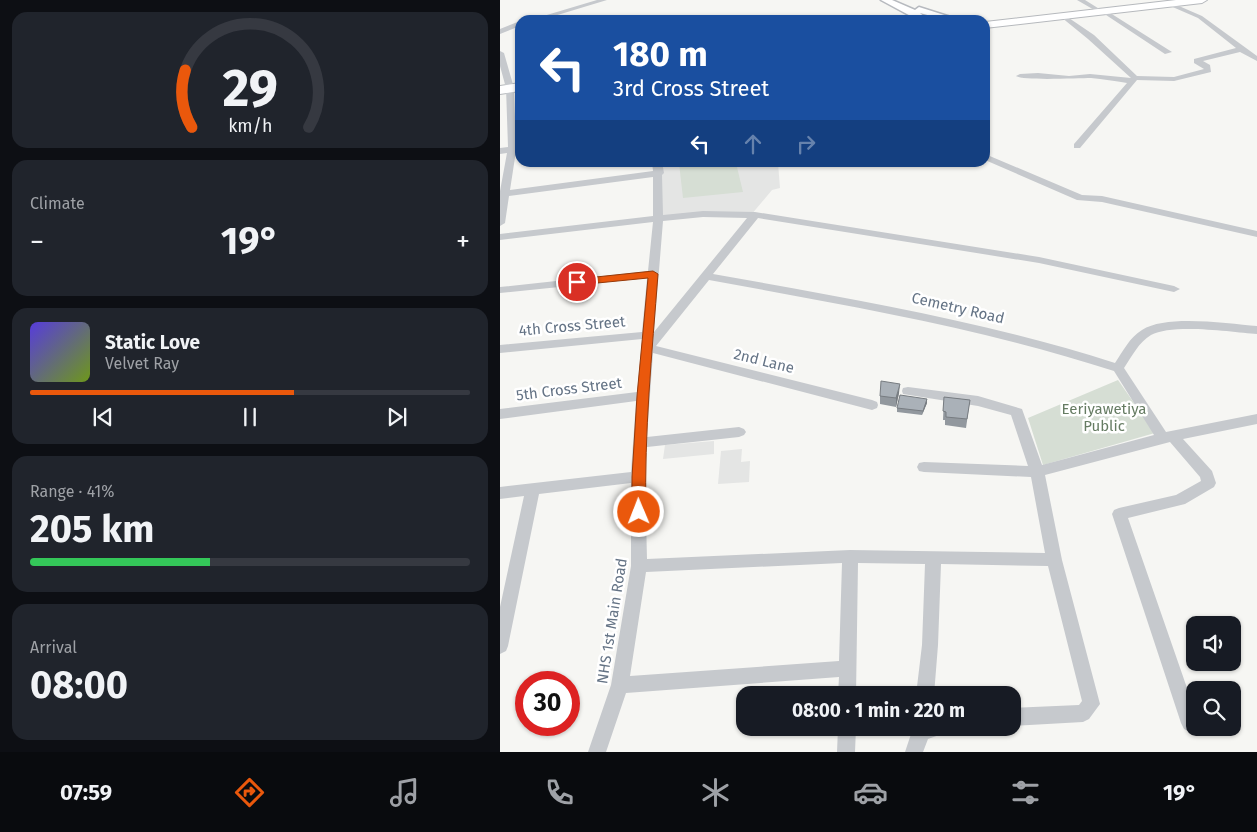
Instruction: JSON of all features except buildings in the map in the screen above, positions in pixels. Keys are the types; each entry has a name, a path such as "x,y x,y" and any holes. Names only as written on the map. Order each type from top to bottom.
{"highway":[{"path":"990,21 1202,0"},
{"path":"990,24 1102,10"}],"main road":[{"path":"885,0 934,15"},
{"path":"895,0 923,15"},
{"path":"916,11 917,15"},
{"path":"916,11 920,15"}],"street":[{"path":"551,15 604,0"},
{"path":"1080,0 1102,10 1168,52"},
{"path":"1170,2 1200,17 1257,59"},
{"path":"1063,16 1091,36 1134,80"},
{"path":"500,32 515,25"},
{"path":"1020,76 1038,75 1069,78 1090,76 1134,80 1174,79 1209,70 1199,63 1198,60 1242,49"},
{"path":"500,53 515,105"},
{"path":"1077,146 1134,80"},
{"path":"500,151 515,149"},
{"path":"500,223 502,194 515,152"},
{"path":"990,159 1080,198 1102,199 1257,234"},
{"path":"502,194 658,168"},
{"name":"NHS 1st Main Road","path":"598,752 620,685 640,566 638,477 658,218 658,168"},
{"path":"500,236 703,214 755,215 1039,260 1174,289"},
{"path":"648,342 706,276 755,215"},
{"path":"500,290 653,274"},
{"name":"Cemetry Road","path":"706,276 886,309 967,327 1035,343 1118,368"},
{"path":"1186,711 1119,514 1180,500 1209,483 1207,474 1168,437 1118,368 1137,340 1151,330 1187,326 1257,330"},
{"name":"4th Cross Street","path":"500,349 648,342"},
{"name":"2nd Lane","path":"648,342 872,404"},
{"path":"908,391 978,401 1017,412 1037,472 1054,560 1092,704 1083,713 1021,716"},
{"name":"5th Cross Street","path":"500,414 643,396"},
{"path":"924,467 1037,472 1168,437 1257,419"},
{"path":"641,443 739,432"},
{"path":"500,493 638,477"},
{"path":"500,646 533,489"},
{"path":"640,566 850,556 1054,560"},
{"path":"847,686 850,556"},
{"path":"926,686 930,645 933,558"},
{"path":"620,685 847,668"},
{"path":"846,752 847,736"},
{"path":"914,752 922,736"}],"shaded area":[{"path":"658,167 778,167 780,188 772,190 751,215 660,216"},
{"path":"714,441 714,454 663,459 665,445"},
{"path":"742,449 741,462 750,461 749,482 718,484 721,451"}],"green space":[{"path":"679,167 737,167 743,192 683,198"},
{"name":"Eeriyawetiya Public","path":"1118,380 1155,433 1043,465 1028,418"}],"route":[{"path":"577,282 653,274 638,477 639,512"}]}
